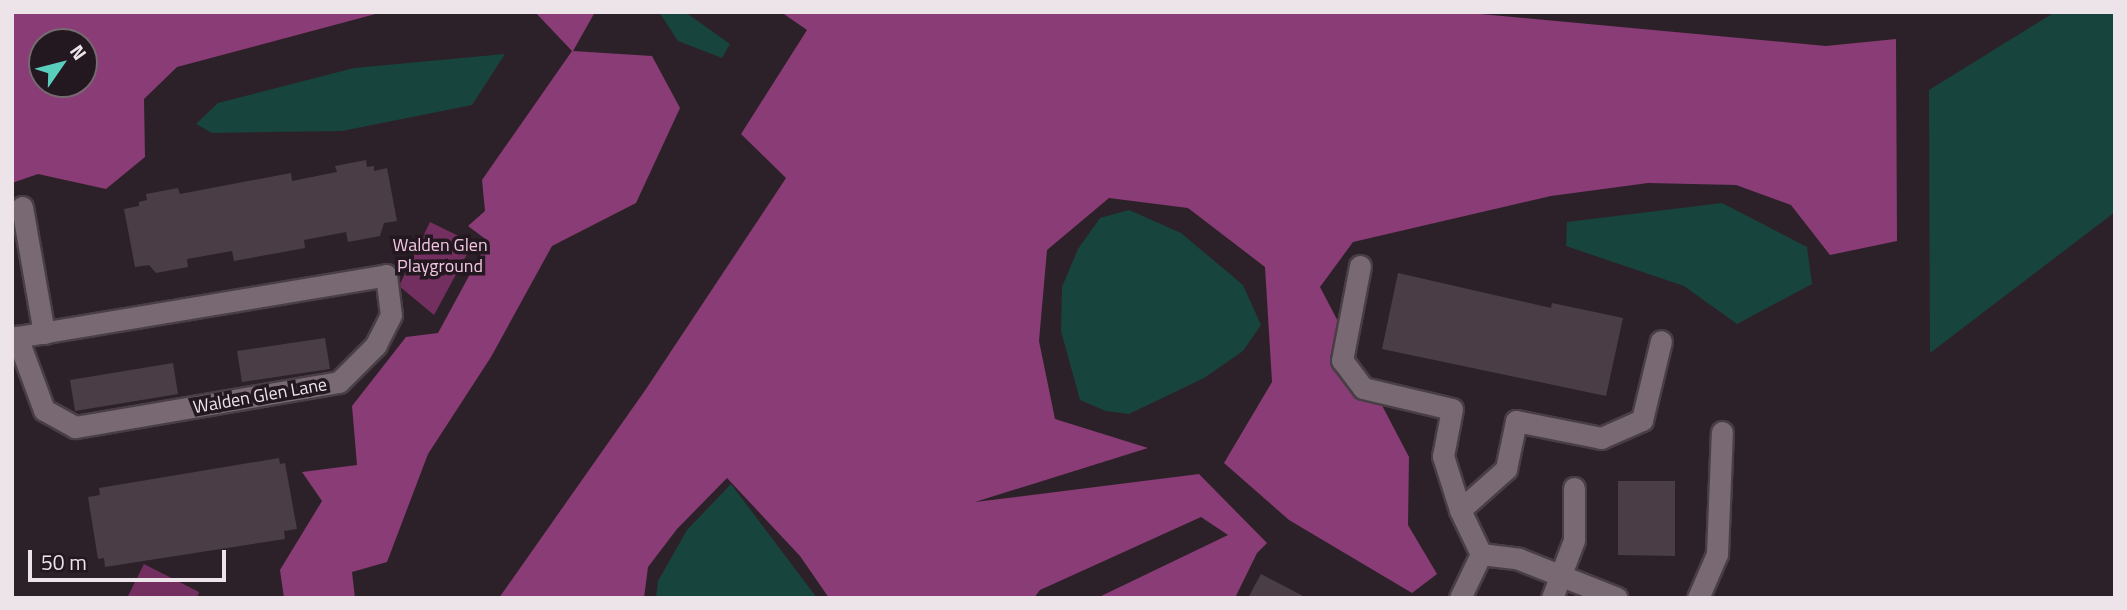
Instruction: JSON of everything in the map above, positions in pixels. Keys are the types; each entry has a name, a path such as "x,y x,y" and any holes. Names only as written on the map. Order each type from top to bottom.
{"street":[{"path":"22,207 44,333"},
{"path":"1360,267 1342,360 1363,388 1452,409 1443,456 1460,510 1481,554"},
{"name":"Walden Glen Lane","path":"386,275 391,315 376,345 339,382 75,427 44,410 15,339 386,275"},
{"path":"1460,510 1506,469 1516,421 1601,438 1642,420 1661,341"},
{"path":"1698,598 1717,554 1722,432"},
{"path":"1552,598 1574,540 1574,488"},
{"path":"1481,554 1519,559 1617,598"},
{"path":"1460,598 1481,554"}],"green space":[{"name":"Walden Glen Playground","path":"430,222 473,243 434,315 399,286"},
{"path":"144,564 199,592 197,598 127,598"}],"shaded area":[{"path":"12,12 383,12 177,67 144,99 145,157 106,189 38,174 12,183"},
{"path":"535,12 595,12 573,51 652,56 680,108 636,203 552,246 491,357 428,454 387,562 352,572 355,598 284,598 280,570 322,501 302,472 357,465 352,406 406,337 438,333 488,241 468,226 485,211 482,180 572,51"},
{"path":"659,12 685,12 730,44 722,58 678,41"},
{"path":"781,12 1460,12 1826,46 1896,39 1897,241 1830,255 1791,205 1736,185 1648,183 1551,196 1353,242 1320,287 1409,457 1408,525 1437,574 1412,593 1289,520 1224,463 1272,382 1265,267 1188,208 1109,198 1047,250 1039,341 1055,419 1148,448 975,502 1199,474 1267,543 1257,553 1235,598 1097,598 1228,535 1201,517 1040,590 1034,598 829,598 800,556 727,478 677,529 648,567 644,598 499,598 646,389 786,178 741,134 807,30"},
{"path":"2055,12 2115,12 2115,212 1930,353 1929,90"},
{"path":"505,54 472,105 342,131 212,133 196,124 218,103 354,68"},
{"path":"1722,203 1807,247 1812,284 1737,324 1684,286 1566,246 1567,222"},
{"path":"1129,210 1181,233 1243,285 1261,325 1243,351 1204,378 1129,414 1106,411 1080,400 1061,331 1062,287 1078,249 1100,218"},
{"path":"731,484 817,598 656,598 658,581 687,530"}],"building":[{"path":"366,160 367,167 374,166 374,171 387,168 397,221 384,223 380,236 348,242 346,232 304,240 305,248 234,261 232,251 187,259 188,267 156,273 149,265 135,267 124,209 139,206 139,202 147,200 146,194 178,188 180,194 291,173 292,181 337,172 335,166"},
{"path":"1398,273 1551,308 1552,303 1623,318 1606,396 1382,349"},
{"path":"325,338 330,369 242,382 237,351"},
{"path":"173,363 178,394 75,411 70,380"},
{"path":"279,458 280,464 285,463 297,529 284,531 285,539 105,567 104,558 98,559 88,497 100,495 99,488"},
{"path":"1618,481 1675,481 1675,556 1618,555"},
{"path":"1261,574 1307,598 1248,598"}]}
